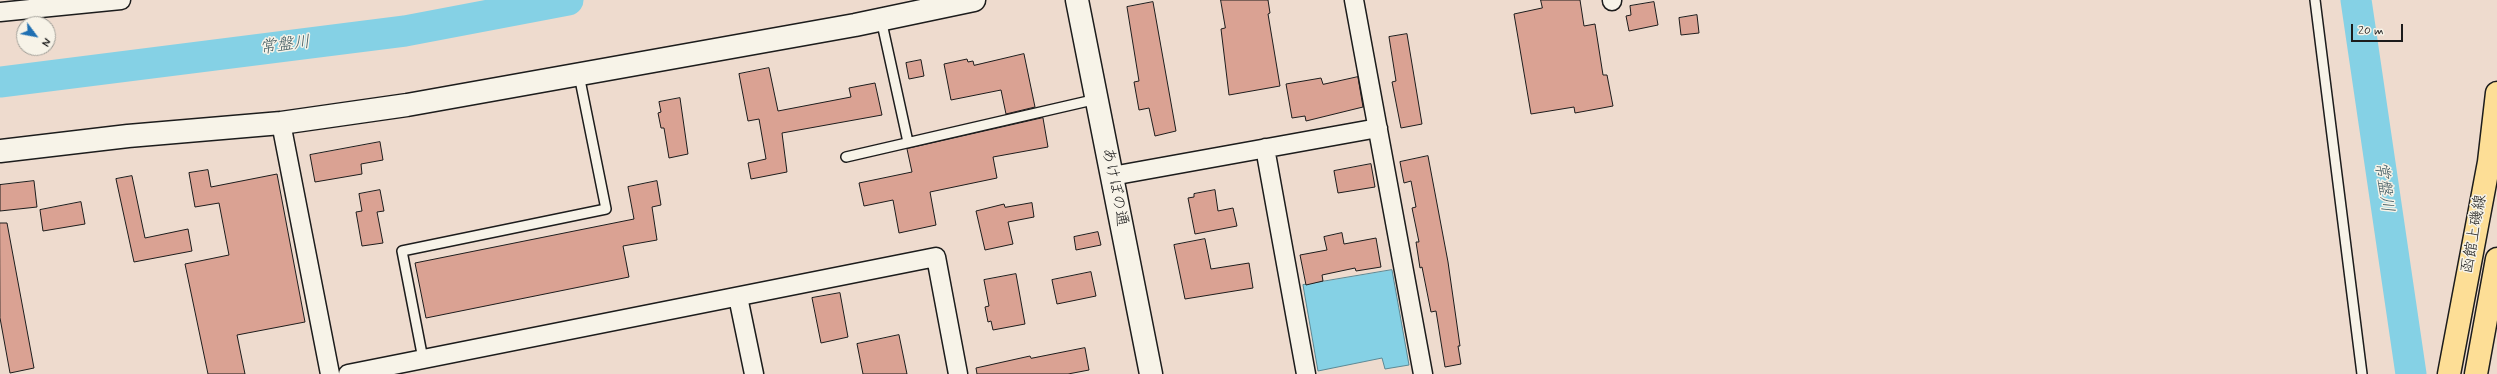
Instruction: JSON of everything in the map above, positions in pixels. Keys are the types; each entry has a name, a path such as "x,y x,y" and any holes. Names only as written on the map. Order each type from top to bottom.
{"main road":[{"name":"函館上磯線","path":"2449,374 2489,162 2497,93"},
{"name":"函館上磯線","path":"2476,374 2497,259"}],"street":[{"path":"0,12 84,2 121,0"},
{"path":"0,151 128,136 281,123 407,105 579,75 881,19 974,0"},
{"name":"あけぼの通","path":"1077,0 1151,374"},
{"path":"1354,0 1423,374"},
{"path":"281,123 330,374"},
{"path":"1112,176 1378,128"},
{"path":"1265,148 1306,374"},
{"path":"348,374 936,257 958,374"},
{"path":"738,297 754,374"}],"lane":[{"path":"2315,0 2362,374"},
{"path":"881,19 908,142"},
{"path":"423,360 402,251 606,209 579,75"},
{"path":"846,157 1097,99"}],"water":[{"path":"1392,270 1409,365 1385,369 1382,358 1318,371 1303,285"}],"building":[{"path":"1221,0 1268,0 1270,13 1268,14 1280,86 1229,95 1221,29 1225,28"},
{"path":"1541,0 1580,0 1584,26 1595,24 1603,75 1607,75 1613,106 1575,113 1574,107 1531,114 1514,14 1542,8"},
{"path":"1153,2 1176,131 1155,136 1149,108 1139,110 1134,82 1139,81 1127,7"},
{"path":"1654,2 1658,25 1629,31 1626,16 1631,15 1630,6"},
{"path":"1697,15 1699,33 1681,35 1679,18"},
{"path":"1407,34 1422,124 1401,128 1392,82 1396,81 1389,37"},
{"path":"1024,54 1035,107 1006,114 1001,90 951,100 944,64 967,59 968,62 973,61 974,65"},
{"path":"921,60 924,76 909,79 906,63"},
{"path":"769,68 778,111 851,97 849,88 875,83 882,115 782,133 787,172 751,179 748,163 766,159 759,119 748,121 739,74"},
{"path":"1358,77 1363,107 1306,121 1305,116 1292,118 1286,84 1321,78 1323,84"},
{"path":"680,98 688,154 669,158 664,128 661,128 658,113 661,112 659,102"},
{"path":"1043,118 1048,147 993,157 997,178 930,192 936,225 899,233 893,200 864,206 859,183 912,172 907,149"},
{"path":"380,142 383,160 361,164 362,174 315,182 310,155"},
{"path":"1428,156 1448,262 1460,346 1458,346 1461,364 1445,367 1436,311 1431,312 1422,267 1420,268 1416,242 1419,242 1412,208 1416,207 1411,181 1404,183 1400,162"},
{"path":"1371,164 1375,187 1338,193 1334,171"},
{"path":"208,170 211,187 277,174 305,322 237,335 245,374 208,374 185,264 229,255 219,203 195,207 189,173"},
{"path":"132,176 145,238 188,229 192,251 134,262 116,179"},
{"path":"34,181 37,207 0,211 0,185"},
{"path":"657,181 661,205 652,207 657,240 623,246 629,277 426,318 415,263 634,219 628,187"},
{"path":"380,190 384,211 377,212 383,243 362,246 356,212 362,211 359,194"},
{"path":"1215,190 1218,211 1233,208 1237,226 1195,234 1188,198 1194,197 1194,194"},
{"path":"81,202 85,224 43,231 40,210"},
{"path":"1032,203 1034,217 1008,222 1013,244 985,250 976,211 1004,204 1005,207"},
{"path":"0,223 7,223 34,368 10,373 0,318"},
{"path":"1098,232 1101,245 1076,250 1074,237"},
{"path":"1342,233 1344,244 1376,238 1381,267 1356,271 1355,268 1322,275 1323,281 1306,285 1300,255 1327,250 1324,237"},
{"path":"1205,239 1211,269 1249,263 1253,288 1185,299 1174,245"},
{"path":"1091,272 1096,296 1057,304 1052,280"},
{"path":"1016,274 1025,324 993,330 991,321 988,322 985,307 989,306 984,280"},
{"path":"840,293 848,337 821,343 812,298"},
{"path":"899,335 907,374 863,374 857,344"},
{"path":"1085,348 1089,370 1068,374 977,374 976,368 1030,356 1031,358"}],"waterway":[{"name":"常盤川","path":"0,82 405,31 568,0"},
{"name":"常盤川","path":"2356,0 2411,374"}]}
